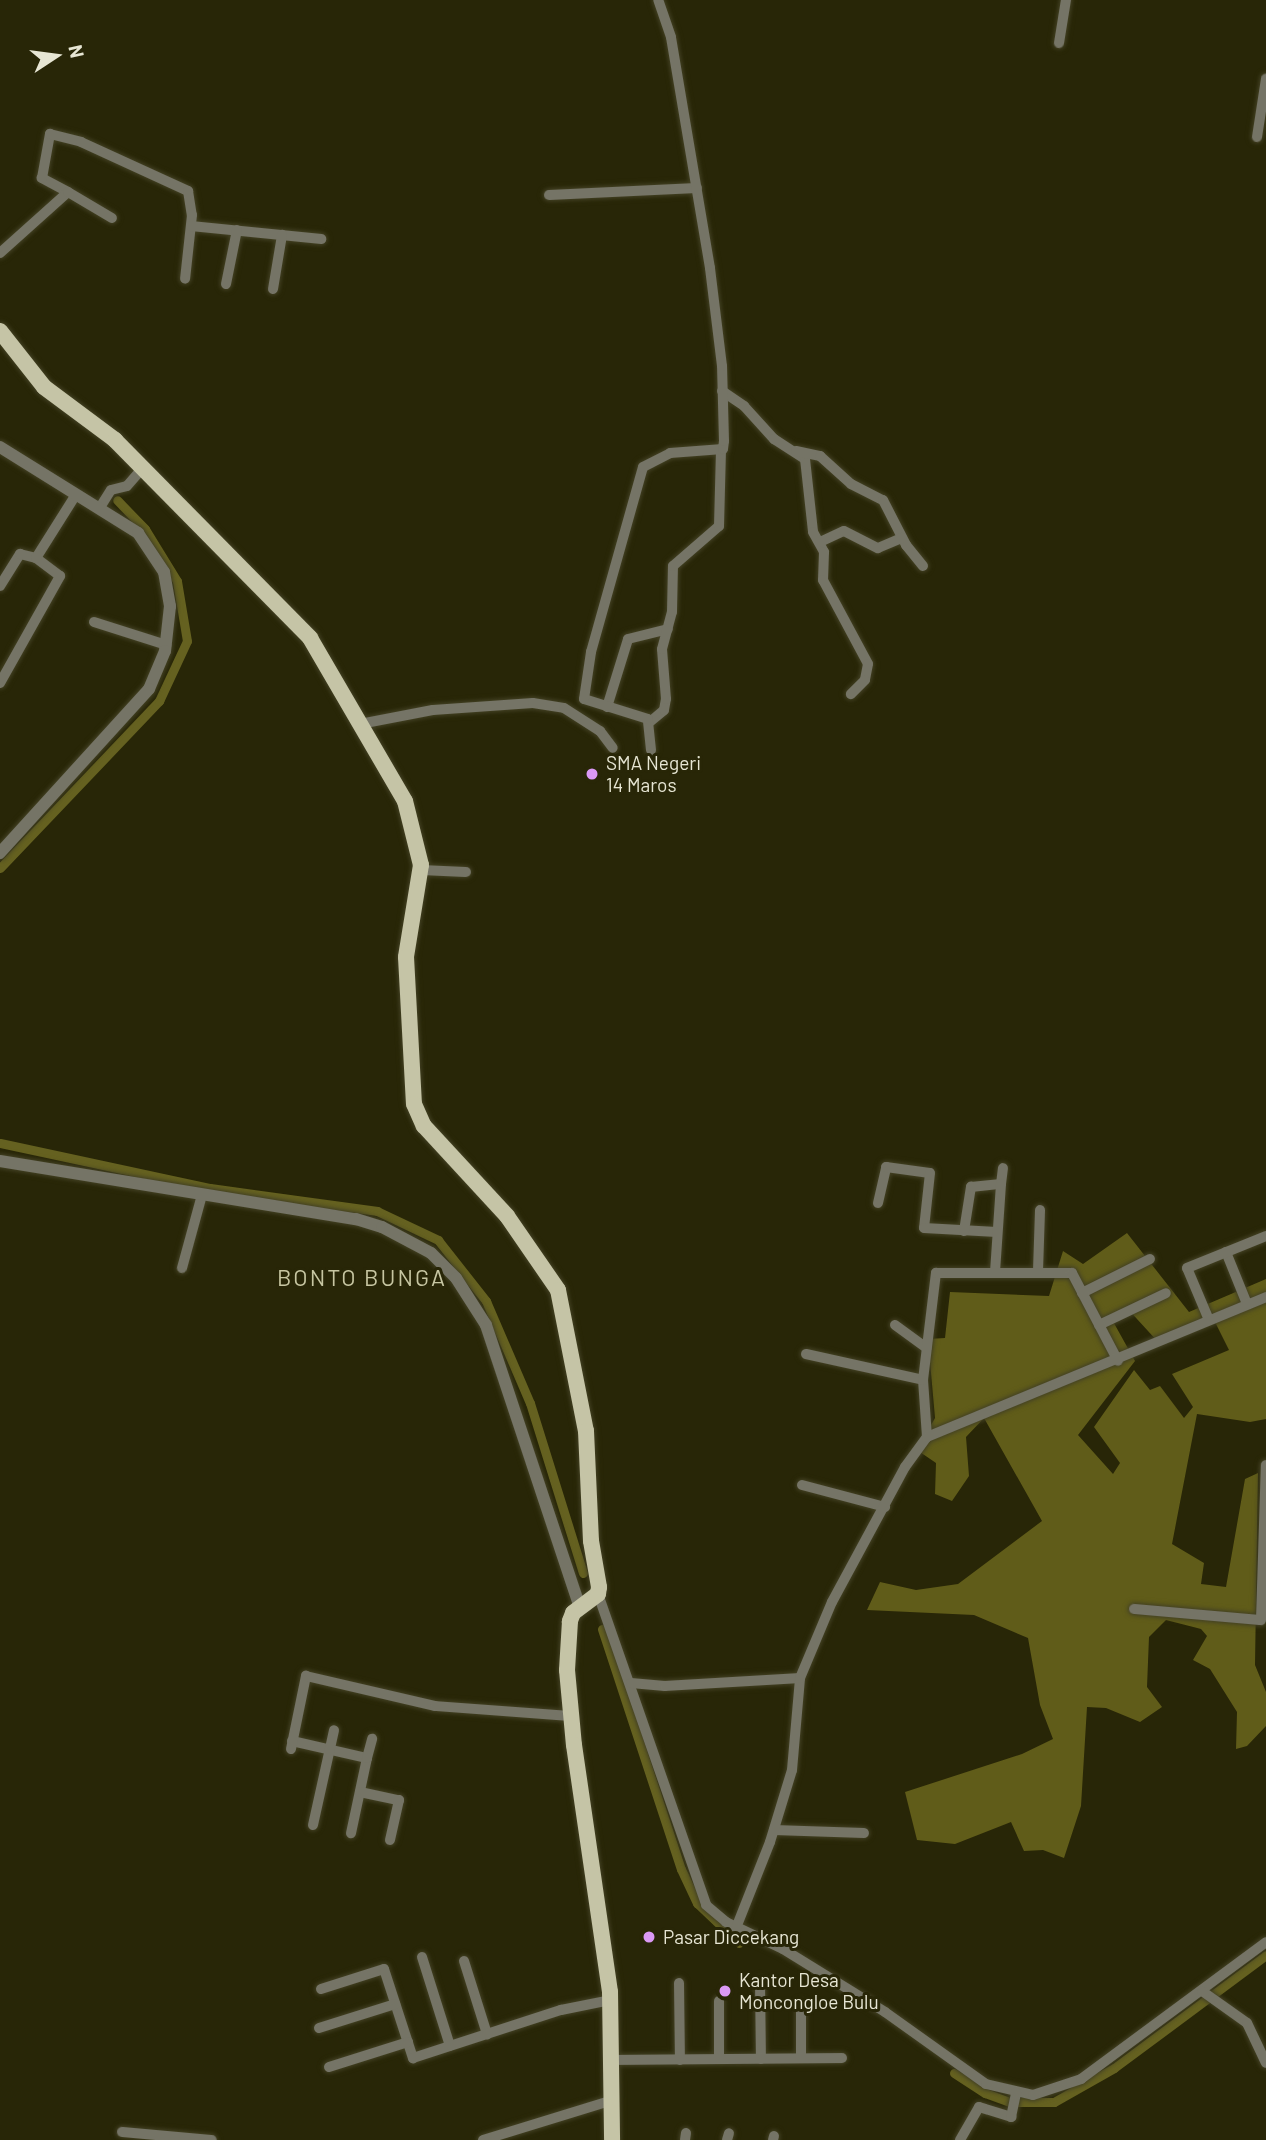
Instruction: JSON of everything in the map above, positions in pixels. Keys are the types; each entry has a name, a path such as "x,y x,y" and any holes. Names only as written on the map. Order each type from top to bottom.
{"main road":[{"path":"0,331 44,387 115,440 310,638 402,794 421,870 406,957 412,1098 424,1126 507,1216 541,1259 558,1290 586,1431 598,1594 580,1607 567,1632 572,1716 610,2000 612,2140"}],"street":[{"path":"651,750 651,721 665,707 662,649 668,629 673,566 710,537 721,520 721,350 671,37 658,0"},
{"path":"1059,43 1066,0"},
{"path":"1257,137 1266,79"},
{"path":"111,218 42,178 50,134 81,142 188,191 191,226 185,279"},
{"path":"549,195 697,188"},
{"path":"0,253 68,192"},
{"path":"191,226 321,239"},
{"path":"226,284 237,230"},
{"path":"273,289 282,235"},
{"path":"722,391 744,406 774,439 796,451 820,456 851,484 883,500 902,538 923,566"},
{"path":"0,447 75,496 105,500 138,533 162,568 170,596 166,645 154,679 137,706 0,852"},
{"path":"651,721 587,701 583,691 641,470 670,453 721,449"},
{"path":"796,451 807,466 813,532 820,542 823,580 868,664 865,680 851,694"},
{"path":"105,500 127,486 142,469"},
{"path":"36,558 75,496"},
{"path":"820,542 844,531 878,548 902,538"},
{"path":"0,586 20,554 36,558 60,575 0,683"},
{"path":"94,622 166,645"},
{"path":"607,707 626,642 668,629"},
{"path":"360,724 433,710 533,703 564,708 603,734 614,747"},
{"path":"421,870 466,873"},
{"path":"0,1161 371,1223 415,1243 444,1266 486,1325 580,1607"},
{"path":"878,1203 886,1167 930,1173 923,1226 997,1232"},
{"path":"995,1272 1003,1168"},
{"path":"964,1231 971,1187 1001,1184"},
{"path":"182,1268 202,1195"},
{"path":"1038,1271 1040,1210"},
{"path":"1209,1320 1188,1268 1266,1236"},
{"path":"1226,1252 1247,1304"},
{"path":"1082,1293 1150,1259"},
{"path":"927,1437 923,1380 936,1273 1072,1273 1118,1361"},
{"path":"1099,1325 1166,1293"},
{"path":"736,1928 774,1830 794,1762 800,1678 832,1602 905,1467 927,1437 1118,1361 1266,1297"},
{"path":"895,1325 926,1348"},
{"path":"806,1354 923,1380"},
{"path":"1134,1609 1262,1620 1266,1465"},
{"path":"802,1485 885,1507"},
{"path":"598,1594 631,1683 702,1898 736,1928 828,1976 956,2059 983,2083 1015,2100 1038,2095 1081,2079 1207,1995 1266,1942"},
{"path":"368,1758 330,1749 291,1745 306,1676 435,1706 572,1716"},
{"path":"631,1683 665,1686 800,1678"},
{"path":"313,1825 334,1730"},
{"path":"351,1833 372,1739"},
{"path":"360,1792 399,1800 390,1840"},
{"path":"774,1830 864,1833"},
{"path":"422,1957 450,2046"},
{"path":"464,1961 488,2034"},
{"path":"321,1989 384,1969 412,2058 610,2000"},
{"path":"760,1982 761,2059"},
{"path":"679,1983 680,2060"},
{"path":"1207,1995 1247,2022 1266,2063"},
{"path":"719,2001 719,2059"},
{"path":"319,2028 395,2004"},
{"path":"801,2005 802,2059"},
{"path":"329,2067 408,2042"},
{"path":"612,2060 842,2058"},
{"path":"483,2140 613,2100"},
{"path":"960,2140 979,2107 1011,2116 1015,2100"},
{"path":"122,2132 212,2140"}],"shaded area":[{"path":"1127,1233 1189,1312 1266,1279 1266,1419 1250,1422 1197,1414 1172,1544 1204,1563 1201,1584 1226,1587 1245,1479 1258,1473 1255,1665 1266,1692 1266,1726 1247,1746 1236,1749 1237,1712 1210,1669 1193,1660 1207,1636 1201,1629 1166,1620 1149,1637 1147,1687 1162,1707 1140,1722 1106,1708 1087,1707 1081,1806 1064,1858 1043,1850 1024,1851 1011,1822 955,1844 917,1840 905,1792 1022,1754 1053,1739 1040,1705 1028,1638 974,1615 867,1610 880,1582 916,1590 958,1584 1042,1521 984,1418 966,1437 969,1476 952,1501 935,1494 936,1463 917,1450 935,1418 928,1339 945,1338 950,1292 1049,1296 1063,1251 1083,1264","holes":["1126,1307 1159,1343 1213,1318 1229,1350 1172,1374 1193,1407 1184,1418 1160,1386 1150,1390 1134,1370 1094,1427 1120,1463 1113,1474 1078,1435 1135,1361 1110,1316"]}],"waterway":[{"path":"0,868 159,701 187,641 177,581 145,529 117,500"},
{"path":"0,1143 210,1188 377,1211 438,1240 486,1301 530,1403 583,1573"},
{"path":"602,1629 681,1869 697,1903 739,1943"},
{"path":"954,2073 985,2093 1010,2102 1054,2102 1114,2068 1266,1955"}],"place":[{"name":"SMA Negeri 14 Maros","path":"592,774"},
{"name":"Pasar Diccekang","path":"649,1937"},
{"name":"Kantor Desa Moncongloe Bulu","path":"725,1991"}],"district":[{"name":"BONTO BUNGA","path":"362,1277"}]}
